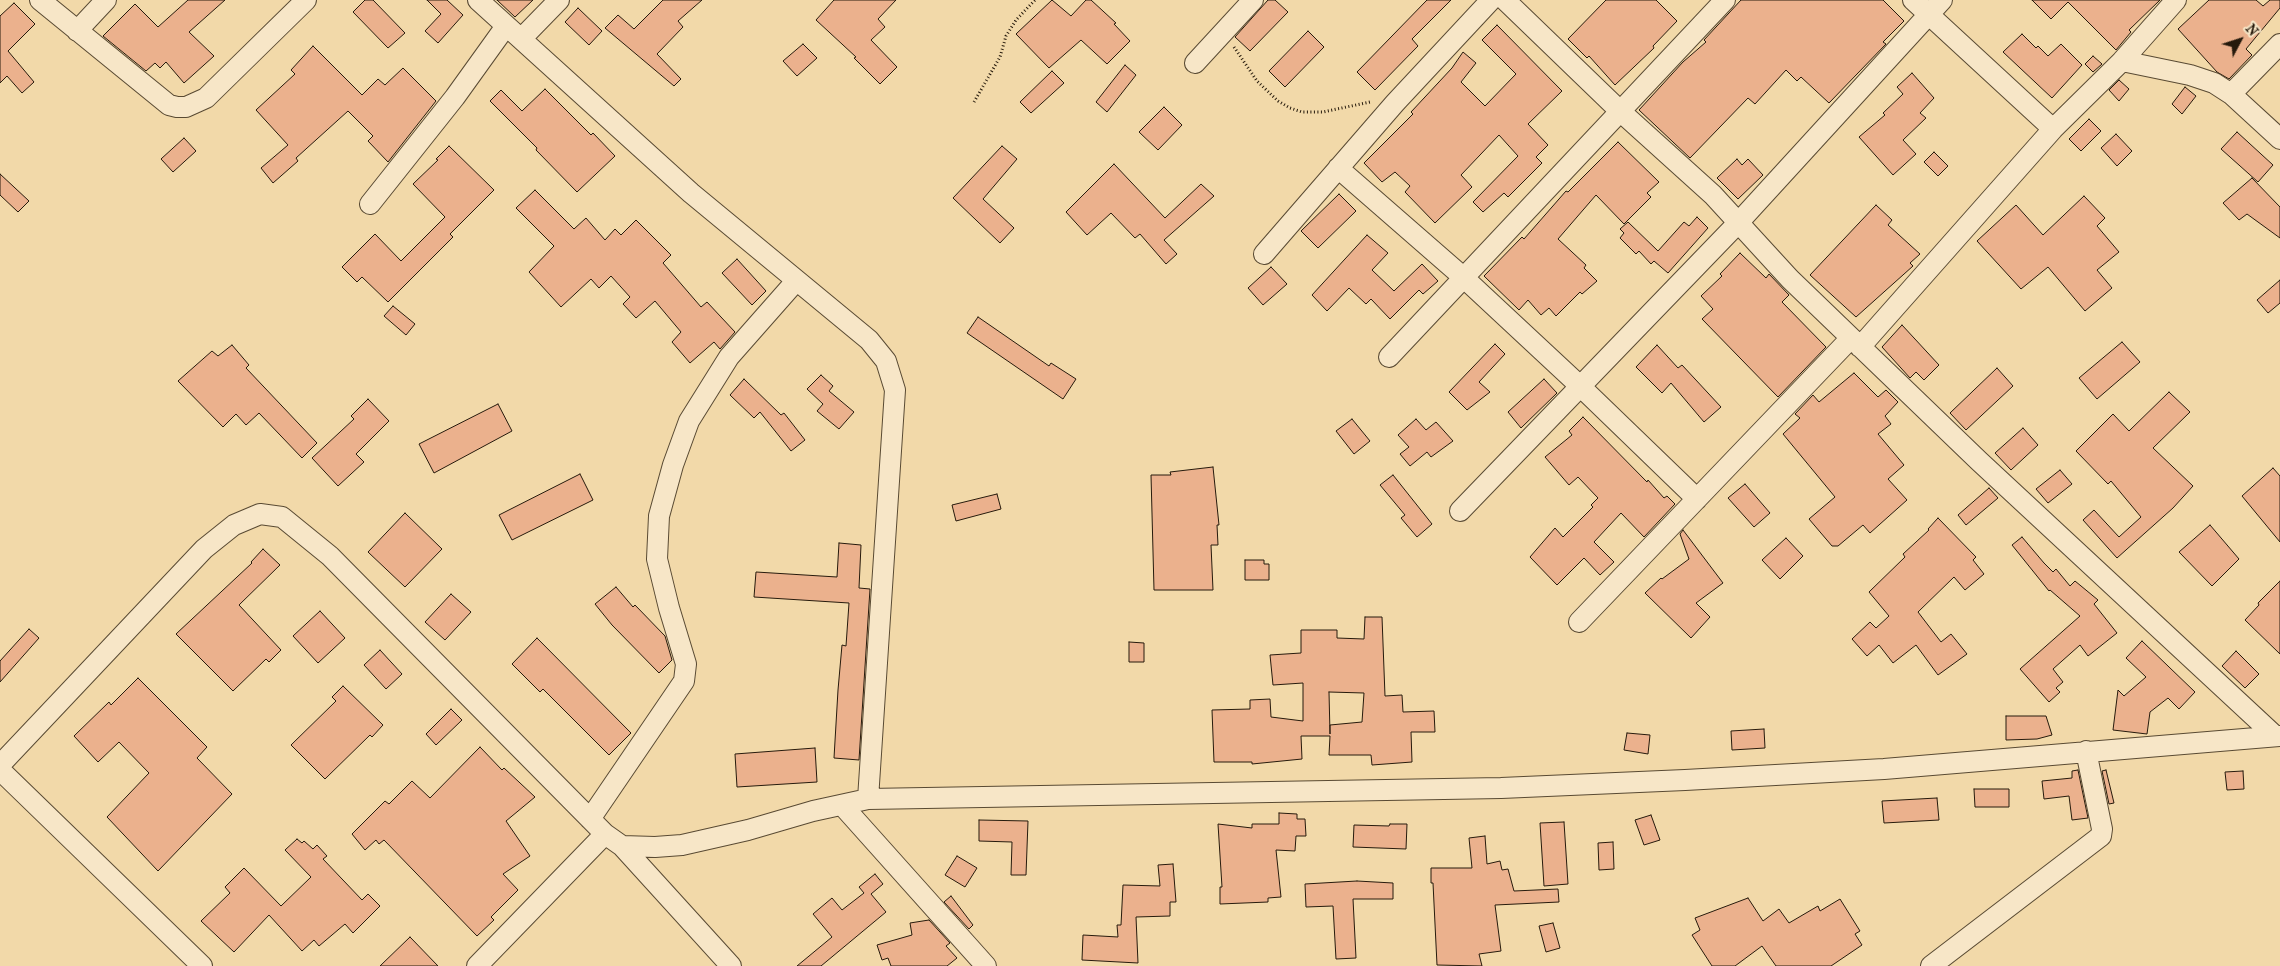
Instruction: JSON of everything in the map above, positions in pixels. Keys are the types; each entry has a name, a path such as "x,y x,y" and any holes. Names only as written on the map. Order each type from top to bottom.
{"street":[{"path":"40,0 169,105 186,107 206,98 306,0"},
{"path":"77,31 106,0"},
{"path":"478,0 691,193 869,340 886,361 895,390 868,799"},
{"path":"521,39 559,0"},
{"path":"1195,63 1253,0"},
{"path":"1264,254 1395,103 1491,0"},
{"path":"1505,0 1620,111 1713,195 1738,223 1856,342 1986,468 2277,735"},
{"path":"1389,357 1725,0"},
{"path":"1913,0 1935,7 2053,129"},
{"path":"1579,622 1697,499 1856,342 2053,129 2122,61 2176,0"},
{"path":"1460,511 1738,223 1935,7"},
{"path":"370,204 455,98 506,26"},
{"path":"2231,94 2280,44"},
{"path":"2122,61 2190,75 2214,83 2231,94 2280,139"},
{"path":"1338,168 1463,277 1697,499"},
{"path":"590,819 684,681 686,664 657,559 659,516 673,464 689,421 729,357 796,281"},
{"path":"0,765 204,549 234,525 260,514 282,516 330,556 605,834 622,846 722,963"},
{"path":"622,846 655,847 682,845 868,799 1511,788 1884,769 2277,735"},
{"path":"1931,966 2101,836 2102,829 2086,751"},
{"path":"0,770 202,966"},
{"path":"842,805 986,966"},
{"path":"477,966 605,834"}],"path":[{"path":"974,102 1000,57 1011,28 1035,0"},
{"path":"1223,32 1257,81 1278,101 1290,108 1302,112 1323,112 1373,101 1395,103"}],"building":[{"path":"188,0 225,0 189,32 214,56 184,83 166,62 160,68 155,63 146,71 103,36 135,4 158,27"},
{"path":"365,0 373,0 405,33 388,48 353,12"},
{"path":"427,0 447,0 463,15 438,43 425,31 441,14"},
{"path":"497,0 533,0 515,17"},
{"path":"663,0 702,0 678,21 683,27 657,54 681,79 674,86 605,28 618,15 634,29"},
{"path":"834,0 896,0 878,19 885,27 871,40 897,67 880,84 854,58 856,57 816,20"},
{"path":"1052,0 1071,16 1086,0 1091,0 1116,23 1114,24 1130,41 1107,64 1081,40 1049,68 1016,34"},
{"path":"1268,0 1275,0 1288,12 1250,51 1235,37"},
{"path":"1427,0 1451,0 1412,39 1418,46 1375,90 1357,72"},
{"path":"1606,0 1656,0 1677,21 1653,46 1654,48 1615,85 1589,56 1587,58 1568,39"},
{"path":"1741,0 1883,0 1904,21 1883,42 1886,44 1829,103 1801,77 1797,81 1786,70 1755,104 1748,98 1690,158 1639,110 1683,62 1706,42 1704,40"},
{"path":"2032,0 2160,0 2129,30 2131,32 2116,50 2068,2 2051,19"},
{"path":"2209,0 2256,0 2263,6 2270,0 2280,0 2280,8 2246,49 2252,55 2229,79 2217,72 2178,29"},
{"path":"14,3 35,24 8,51 34,82 22,93 7,76 0,83 0,16"},
{"path":"578,8 602,31 589,45 565,22"},
{"path":"1497,25 1562,91 1528,124 1548,145 1536,157 1542,163 1508,197 1504,193 1483,212 1473,202 1518,156 1499,135 1461,175 1472,187 1435,223 1405,192 1410,186 1395,172 1382,182 1364,163 1413,114 1411,112 1452,68 1463,52 1476,63 1461,82 1485,106 1516,74 1482,40"},
{"path":"1308,31 1324,47 1285,87 1269,71"},
{"path":"2022,34 2036,48 2038,46 2048,56 2061,44 2082,65 2052,98 2003,52"},
{"path":"803,44 817,58 797,76 783,61"},
{"path":"313,46 362,95 378,79 385,85 403,68 436,101 388,162 368,141 373,136 348,111 296,158 298,161 273,183 261,168 288,145 256,110 295,74 291,70"},
{"path":"2093,56 2102,64 2093,72 2085,64"},
{"path":"1125,65 1136,75 1107,112 1096,102"},
{"path":"1052,71 1064,83 1031,113 1020,102"},
{"path":"1912,73 1934,98 1920,113 1926,118 1903,140 1916,154 1893,175 1859,137 1885,115 1883,113 1903,94 1897,87"},
{"path":"2119,80 2129,89 2119,101 2109,90"},
{"path":"2185,87 2196,96 2182,114 2172,104"},
{"path":"545,89 615,156 577,192 490,101 501,90 522,111"},
{"path":"1164,107 1182,125 1158,150 1139,132"},
{"path":"2089,119 2101,131 2081,151 2069,139"},
{"path":"2237,132 2273,165 2258,182 2221,149"},
{"path":"2116,134 2132,151 2117,166 2101,148"},
{"path":"184,138 196,151 173,172 161,159"},
{"path":"1618,142 1659,182 1647,193 1651,197 1624,224 1596,195 1558,239 1586,265 1584,268 1597,281 1582,294 1580,292 1556,316 1549,308 1541,315 1528,300 1519,310 1484,276 1522,237 1524,239 1566,191 1568,192"},
{"path":"449,146 494,190 450,234 453,237 388,302 362,277 357,282 342,267 375,234 401,261 445,217 413,184 438,160 436,159"},
{"path":"1002,146 1017,159 983,199 1014,228 1000,243 953,198"},
{"path":"1934,152 1948,166 1938,176 1924,162"},
{"path":"1737,159 1742,165 1748,159 1763,175 1738,199 1717,178"},
{"path":"1114,164 1165,218 1201,184 1214,196 1164,240 1177,254 1166,264 1140,234 1135,238 1111,213 1087,235 1066,212"},
{"path":"0,174 29,201 18,212 0,195"},
{"path":"2252,178 2280,207 2280,238 2247,214 2239,220 2223,203"},
{"path":"535,190 574,229 586,218 605,240 615,229 621,235 636,220 671,255 663,263 701,307 707,302 735,332 720,349 714,342 690,363 672,342 681,332 655,301 636,318 623,304 630,297 611,276 599,288 591,279 561,307 529,272 554,246 516,208"},
{"path":"1339,194 1356,211 1318,248 1301,231"},
{"path":"2084,196 2105,218 2097,226 2119,252 2097,270 2112,288 2085,311 2048,267 2021,289 1977,241 2016,205 2043,235"},
{"path":"1876,205 1892,220 1888,225 1920,254 1910,263 1913,266 1856,317 1810,275"},
{"path":"1697,217 1708,228 1668,273 1654,261 1651,264 1639,251 1636,254 1620,238 1624,233 1620,229 1628,222 1658,251 1684,222 1689,226"},
{"path":"1367,235 1388,253 1372,270 1394,291 1422,264 1438,281 1423,294 1419,290 1390,319 1371,299 1366,304 1349,288 1327,311 1312,295"},
{"path":"1740,253 1766,278 1769,274 1789,295 1782,302 1826,347 1778,397 1702,319 1713,309 1701,296 1722,276 1720,274"},
{"path":"737,259 766,291 752,305 722,273"},
{"path":"1271,267 1287,284 1263,305 1248,288"},
{"path":"2280,280 2280,303 2268,313 2257,300"},
{"path":"393,306 415,324 406,335 384,316"},
{"path":"978,317 1049,366 1051,363 1076,379 1063,399 967,333"},
{"path":"1902,325 1939,365 1924,380 1916,372 1910,378 1882,347"},
{"path":"2122,342 2140,362 2097,399 2079,378"},
{"path":"1495,344 1505,354 1479,382 1490,392 1467,410 1449,392"},
{"path":"232,345 249,365 246,368 317,443 302,458 259,413 246,425 236,414 223,427 178,381 212,351 218,356"},
{"path":"1657,345 1678,368 1682,365 1721,407 1704,422 1671,383 1662,393 1636,367"},
{"path":"1997,368 2013,386 1966,430 1950,413"},
{"path":"1854,373 1878,397 1886,390 1898,402 1885,416 1891,424 1878,434 1904,465 1888,479 1907,500 1870,533 1863,525 1838,546 1832,546 1809,519 1835,497 1783,434 1800,418 1795,414 1813,395 1819,402"},
{"path":"821,375 833,386 829,391 854,412 839,429 817,411 823,404 807,389"},
{"path":"744,379 781,415 784,413 805,440 791,451 760,412 754,418 730,395"},
{"path":"1544,379 1557,393 1521,428 1508,412"},
{"path":"2169,392 2190,412 2153,448 2193,486 2173,508 2117,558 2083,520 2094,510 2119,537 2141,517 2111,481 2108,484 2076,451 2113,414 2129,431"},
{"path":"368,399 389,421 356,454 364,462 338,486 312,458 354,419 351,416"},
{"path":"498,404 512,431 434,473 419,444"},
{"path":"1583,417 1647,482 1648,480 1664,498 1667,496 1675,504 1644,537 1621,513 1594,542 1614,562 1600,575 1584,558 1557,585 1530,557 1555,528 1563,537 1593,507 1591,505 1598,498 1578,477 1569,485 1545,457 1572,435 1569,431"},
{"path":"1352,419 1370,441 1354,454 1336,431"},
{"path":"1416,419 1426,430 1436,422 1453,441 1431,457 1427,452 1410,466 1400,454 1409,447 1398,435"},
{"path":"2023,428 2038,445 2011,470 1995,453"},
{"path":"1213,467 1219,525 1217,525 1218,545 1211,545 1213,590 1154,590 1151,475 1171,475 1170,472"},
{"path":"2273,468 2280,476 2280,542 2242,496"},
{"path":"2060,470 2072,484 2048,503 2036,489"},
{"path":"580,474 593,500 512,540 499,515"},
{"path":"1393,475 1432,524 1417,537 1401,518 1405,515 1380,485"},
{"path":"1745,484 1770,513 1754,527 1728,498"},
{"path":"1989,488 1998,498 1966,525 1958,515"},
{"path":"997,494 1001,509 956,521 952,505"},
{"path":"405,513 442,549 405,587 368,552"},
{"path":"1938,518 1976,557 1973,560 1984,574 1965,590 1954,577 1918,612 1941,642 1951,634 1967,654 1938,675 1916,645 1893,663 1879,645 1867,656 1852,639 1870,622 1876,628 1889,616 1869,592 1905,557 1903,554 1929,530"},
{"path":"2210,525 2239,559 2212,586 2179,552"},
{"path":"1683,530 1723,583 1696,603 1710,617 1691,638 1645,593 1661,578 1689,559 1680,534"},
{"path":"2022,537 2053,572 2056,569 2070,586 2075,581 2098,600 2094,604 2117,633 2088,656 2080,645 2053,669 2063,682 2056,688 2060,692 2049,702 2020,669 2080,616 2049,591 2012,545"},
{"path":"1786,538 1803,556 1780,579 1762,560"},
{"path":"839,543 861,545 859,588 870,589 859,760 834,758 842,645 846,646 849,603 754,597 756,572 837,577"},
{"path":"263,549 280,565 239,605 281,650 269,662 266,659 233,691 176,634 252,563"},
{"path":"1245,560 1264,560 1264,564 1269,564 1269,580 1245,580"},
{"path":"2280,581 2280,654 2245,620 2259,605 2258,603"},
{"path":"616,587 633,607 635,605 665,636 672,660 659,673 612,625 595,604"},
{"path":"451,594 471,612 445,640 425,622"},
{"path":"320,611 345,638 318,663 293,636"},
{"path":"1365,617 1382,617 1385,696 1402,695 1403,712 1434,711 1435,732 1411,732 1412,762 1372,765 1371,755 1329,755 1330,736 1301,736 1302,759 1252,764 1252,762 1214,762 1212,710 1250,709 1250,700 1270,699 1271,717 1303,721 1303,683 1273,685 1270,655 1301,653 1301,630 1337,630 1337,638 1364,639","holes":["1329,692 1364,693 1362,722 1330,725 1330,734"]},
{"path":"29,629 39,638 0,682 0,661"},
{"path":"537,638 631,733 609,755 543,689 540,692 512,664"},
{"path":"2142,641 2195,692 2179,709 2168,698 2150,712 2147,734 2113,730 2118,690 2124,696 2146,677 2126,658"},
{"path":"1129,642 1144,643 1144,662 1129,662"},
{"path":"380,650 402,674 386,689 364,665"},
{"path":"2236,651 2259,674 2245,688 2222,666"},
{"path":"138,678 207,747 197,758 232,794 158,871 107,817 149,773 119,742 98,762 74,736 109,702 111,705"},
{"path":"343,686 383,725 372,737 370,735 325,779 291,745 336,701 332,697"},
{"path":"451,709 462,720 436,745 426,734"},
{"path":"2006,716 2046,716 2052,735 2037,739 2006,740"},
{"path":"1764,729 1765,748 1732,750 1731,731"},
{"path":"1627,733 1650,735 1648,754 1624,750"},
{"path":"480,747 502,770 504,768 535,797 506,821 530,856 503,874 518,890 491,917 494,920 477,936 384,840 379,844 376,840 365,850 352,834 385,801 389,804 412,781 430,798"},
{"path":"815,748 817,782 737,787 735,754"},
{"path":"2078,770 2088,818 2072,820 2069,796 2044,799 2042,781 2072,778 2072,771"},
{"path":"2106,770 2114,803 2109,804 2102,771"},
{"path":"2243,771 2244,789 2227,790 2225,772"},
{"path":"1974,789 2009,789 2009,807 1975,807"},
{"path":"1937,798 1939,820 1884,823 1882,801"},
{"path":"1279,813 1297,814 1297,819 1305,819 1306,836 1296,836 1295,851 1276,850 1281,897 1268,898 1268,902 1220,904 1220,887 1222,887 1218,824 1252,828 1252,824 1279,824"},
{"path":"1651,815 1660,840 1644,845 1635,820"},
{"path":"979,820 1028,821 1026,875 1011,875 1012,842 979,841"},
{"path":"1564,822 1568,884 1544,886 1540,823"},
{"path":"1390,824 1407,824 1406,849 1353,847 1354,825 1389,826"},
{"path":"1485,836 1487,864 1500,861 1502,870 1508,869 1514,891 1558,889 1559,902 1495,905 1501,951 1479,954 1482,966 1437,965 1431,868 1472,868 1469,838"},
{"path":"297,839 302,843 304,841 313,849 317,845 327,856 323,859 362,900 368,894 380,906 353,933 345,924 319,946 314,940 302,951 269,915 234,952 201,921 230,893 225,887 244,868 281,906 311,877 285,850"},
{"path":"1613,842 1614,869 1599,870 1598,843"},
{"path":"957,856 977,868 965,887 945,875"},
{"path":"1173,864 1176,902 1170,902 1170,916 1136,917 1138,963 1082,960 1083,935 1118,937 1117,925 1121,925 1123,885 1160,886 1158,865"},
{"path":"875,874 883,884 871,894 886,912 821,966 797,966 832,937 813,914 832,898 842,910 864,893 859,887"},
{"path":"1357,881 1393,883 1393,899 1353,899 1356,958 1336,959 1333,906 1306,907 1305,884"},
{"path":"951,896 973,925 969,929 944,902"},
{"path":"1748,898 1763,921 1779,909 1789,923 1818,906 1820,911 1840,899 1860,931 1855,934 1862,945 1831,966 1776,966 1762,946 1735,966 1712,966 1692,935 1700,930 1695,918"},
{"path":"929,920 950,943 946,946 957,958 947,966 891,966 888,958 882,960 877,945 912,935 910,923"},
{"path":"1553,923 1560,948 1546,952 1539,926"},
{"path":"410,937 438,966 380,966"}]}
